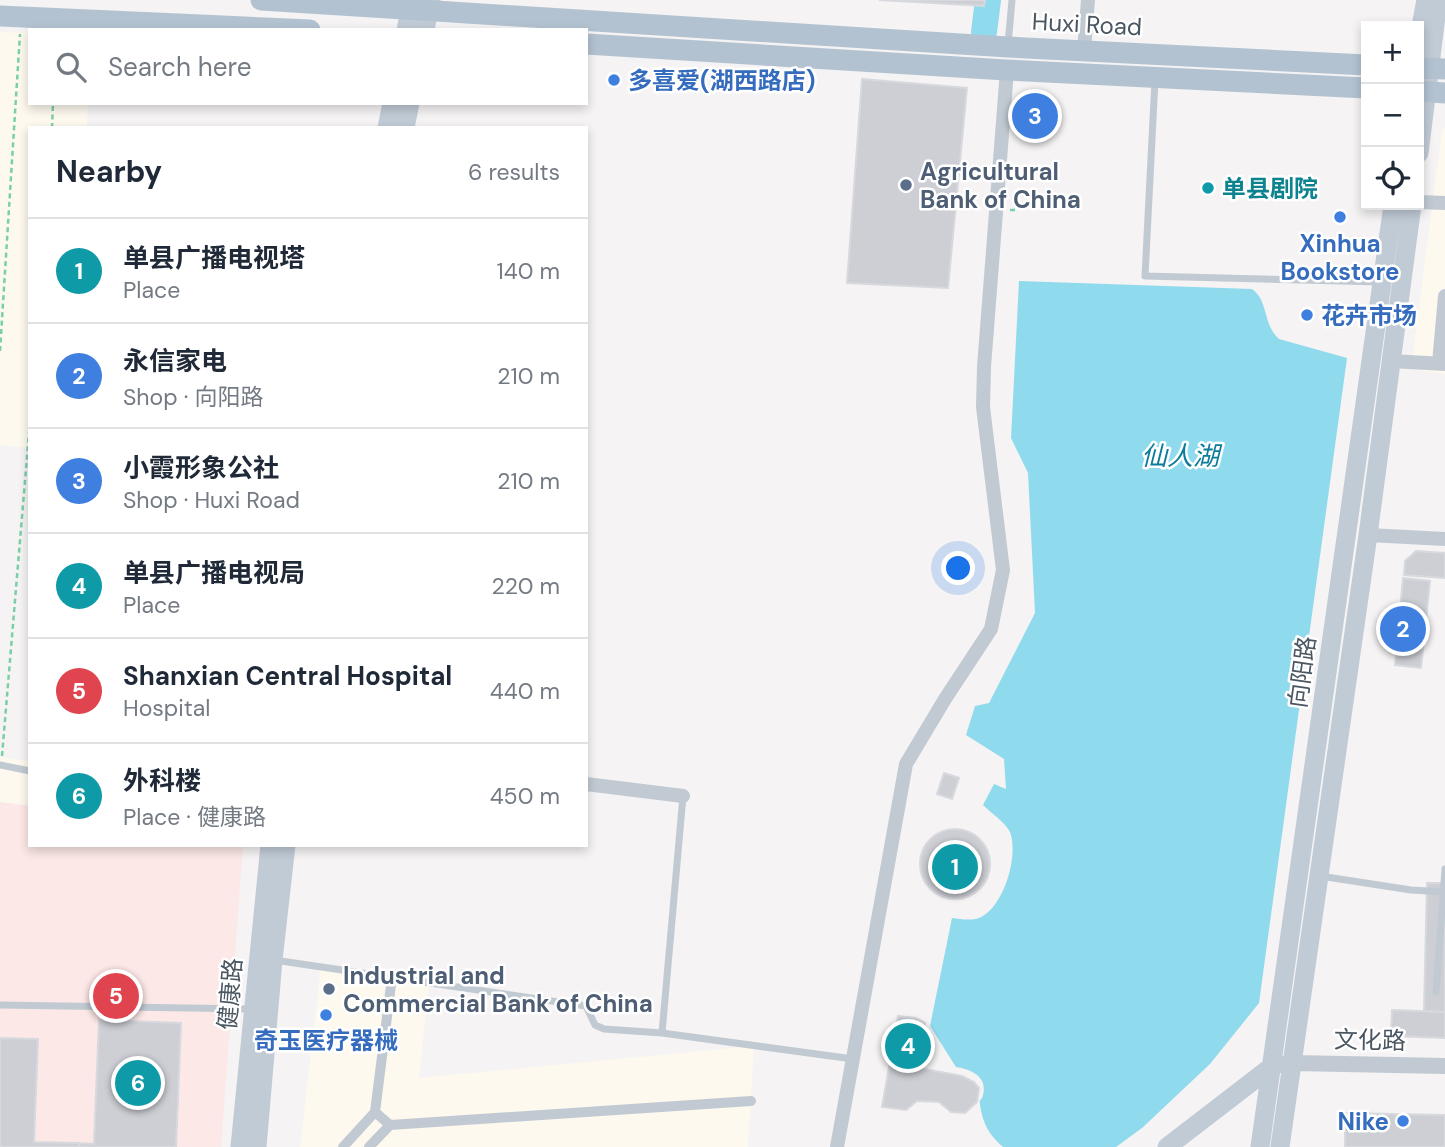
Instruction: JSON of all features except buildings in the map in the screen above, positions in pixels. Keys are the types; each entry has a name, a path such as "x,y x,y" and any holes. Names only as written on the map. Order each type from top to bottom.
{"main road":[{"name":"Huxi Road","path":"261,0 1008,47 1361,65"},
{"path":"1422,21 1426,0"},
{"path":"1420,147 1430,92 1438,0"},
{"path":"408,28 422,9"},
{"path":"0,16 266,28"},
{"name":"Huxi Road","path":"588,44 1361,89"},
{"path":"387,126 392,105"},
{"path":"405,126 410,105"},
{"name":"向阳路","path":"1260,1147 1392,210"},
{"name":"向阳路","path":"1280,1147 1368,535 1411,210"},
{"name":"健康路","path":"240,1147 270,847"},
{"name":"健康路","path":"257,1147 286,847"},
{"path":"1167,1147 1271,1067"}],"street":[{"path":"1084,50 1088,0"},
{"path":"837,1147 906,764 991,629 1003,570 983,407 1007,70"},
{"path":"1424,202 1445,203"},
{"path":"1391,361 1442,363 1445,296"},
{"path":"1368,535 1445,539"},
{"path":"588,784 683,796"},
{"path":"343,1147 375,1112 392,977"},
{"name":"文化路","path":"1271,1067 1293,1063 1445,1066"},
{"path":"369,1147 390,1125 751,1101"},
{"path":"375,1112 390,1125"}],"lane":[{"path":"1008,47 1012,0"},
{"path":"1418,21 1420,0"},
{"path":"1431,69 1444,0"},
{"path":"1156,78 1145,276 1382,282"},
{"path":"1,765 28,771"},
{"path":"662,1033 683,796"},
{"path":"1436,992 1445,869"},
{"path":"1320,876 1411,890 1444,892"},
{"path":"273,960 586,1006 595,1025 604,1030 662,1033 853,1059"},
{"path":"0,1004 253,1009"}],"path":[{"path":"0,351 22,17"},
{"path":"52,126 53,105"},
{"path":"1,765 28,445"}],"shaded area":[{"path":"0,32 28,33 28,105 88,105 87,126 28,126 28,448 0,445"},
{"path":"1445,128 1445,374 1411,369 1442,130"},
{"path":"0,757 28,761 28,806 0,802"},
{"path":"0,802 28,806 28,847 243,847 221,1147 0,1147"},
{"path":"321,967 429,983 419,1078 754,1046 748,1147 300,1147"}],"water":[{"name":"仙人湖","path":"1019,281 1252,289 1261,300 1270,326 1279,339 1347,358 1259,1003 1210,1064 1142,1128 1116,1147 1003,1147 987,1129 983,1118 980,1101 984,1088 980,1078 972,1072 956,1067 930,1026 952,918 976,919 988,912 996,904 1011,867 1010,832 983,805 994,784 1006,789 1004,759 966,735 975,706 989,703 1035,613 1028,473 1011,438"}],"waterway":[{"path":"984,32 988,0"}],"place":[{"name":"多喜爱(湖西路店)","path":"614,80"},
{"name":"小霞形象公社","path":"1035,116"},
{"name":"Agricultural Bank of China","path":"906,185"},
{"name":"单县剧院","path":"1208,188"},
{"name":"Xinhua Bookstore","path":"1340,217"},
{"name":"花卉市场","path":"1307,315"},
{"name":"永信家电","path":"1403,629"},
{"name":"单县广播电视塔","path":"955,867"},
{"name":"Industrial and Commercial Bank of China","path":"329,989"},
{"name":"Shanxian Central Hospital","path":"116,996"},
{"name":"奇玉医疗器械","path":"326,1015"},
{"name":"单县广播电视局","path":"908,1046"},
{"name":"外科楼","path":"138,1083"},
{"name":"Nike","path":"1403,1121"}]}
